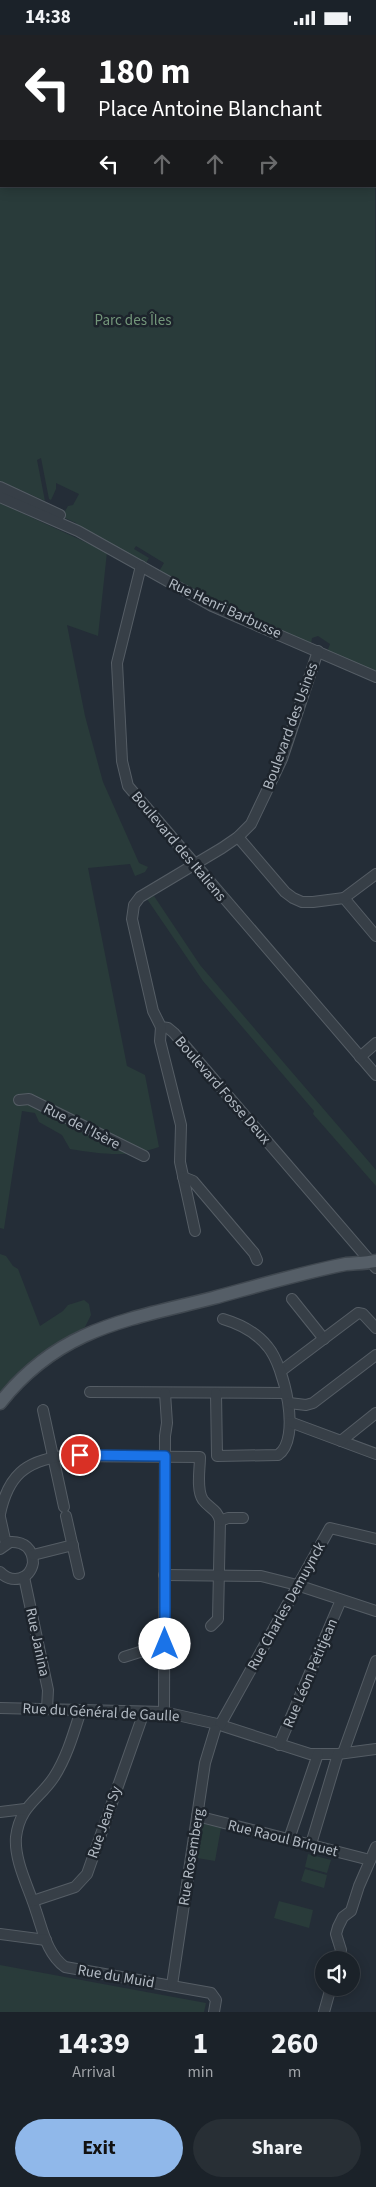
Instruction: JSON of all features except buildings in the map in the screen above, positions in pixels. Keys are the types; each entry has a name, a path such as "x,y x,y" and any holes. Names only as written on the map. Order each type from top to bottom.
{"main road":[{"path":"0,1403 21,1378 39,1363 69,1342 94,1330 135,1316 270,1281 347,1264 374,1264"}],"street":[{"path":"0,487 60,515"},
{"name":"Rue Henri Barbusse","path":"0,497 78,531 212,606 376,677"},
{"name":"Boulevard des Italiens","path":"141,566 117,663 123,770 128,786 376,1075"},
{"name":"Boulevard des Usines","path":"147,892 238,837 251,824 282,759 318,651"},
{"path":"238,837 285,893 302,902 344,898 376,873"},
{"name":"Boulevard Fosse Deux","path":"147,892 134,905 133,926 153,1011 162,1027 168,1028 174,1033 374,1264"},
{"path":"344,898 376,936"},
{"path":"162,1027 160,1041 181,1125 180,1159 195,1231"},
{"path":"360,1057 376,1043"},
{"name":"Rue de l'Isère","path":"19,1100 29,1099 144,1156"},
{"path":"183,1177 193,1181 258,1260"},
{"path":"292,1299 324,1339"},
{"path":"281,1371 358,1313 363,1314 376,1328"},
{"path":"216,1393 216,1456 279,1455 286,1443 290,1422 281,1371 272,1352 262,1341 235,1323 223,1319"},
{"path":"90,1392 216,1393 287,1398 306,1405 313,1403 376,1355"},
{"path":"164,1713 165,1456 167,1423 165,1393"},
{"path":"43,1410 79,1574"},
{"path":"341,1441 376,1413"},
{"path":"290,1422 376,1454"},
{"path":"0,1572 11,1579 24,1577 32,1567 33,1555 23,1544 14,1542 3,1547 0,1515 4,1496 18,1473 33,1463 54,1457 114,1455 200,1457 200,1494 203,1500 216,1512 220,1521 218,1619 211,1626"},
{"path":"220,1521 243,1518"},
{"name":"Rue Charles Demuynck","path":"218,1727 330,1528 376,1539"},
{"path":"33,1555 72,1545"},
{"path":"164,1575 261,1576 297,1585 376,1611"},
{"name":"Rue Janina","path":"24,1577 48,1690 47,1709"},
{"name":"Rue Léon Petitjean","path":"278,1745 341,1600"},
{"path":"124,1657 165,1644"},
{"path":"312,1844 341,1753 376,1661"},
{"name":"Rue du Général de Gaulle","path":"0,1708 164,1713 191,1717 298,1751 318,1754 376,1749"},
{"name":"Rue du Muid","path":"81,1710 62,1764 53,1779 25,1809 16,1837 17,1851 46,1940 56,1960 65,1967 211,1993 216,2000 214,2012"},
{"name":"Rue Jean Sy","path":"33,1901 74,1887 87,1874 144,1712"},
{"name":"Rue Rosemberg","path":"172,1985 205,1763 218,1727"},
{"path":"289,1839 318,1754"},
{"path":"0,1811 25,1809"},
{"name":"Rue Raoul Briquet","path":"197,1816 370,1860"},
{"path":"341,1951 336,1934 338,1927 343,1917 351,1911 376,1847"},
{"path":"0,1934 46,1940"},
{"path":"324,2012 328,1996"}],"green space":[{"name":"Parc des Îles","path":"0,187 375,187 376,673 327,652 330,644 318,636 312,638 311,644 219,606 158,573 164,563 136,546 134,549 149,558 146,563 77,527 76,523 65,518 64,513 68,506 73,505 79,494 56,483 56,489 51,500 49,499 41,458 37,460 45,501 0,481"},
{"path":"0,503 107,552 98,636 67,625 85,716 103,782 139,863 148,867 145,872 135,876 130,864 88,868 127,1066 145,1075 159,1147 126,1154 70,1149 62,1135 39,1122 35,1113 22,1111 4,1229 0,1228"},
{"path":"154,896 200,965 376,1170 376,1186 313,1114 314,1111 203,981 147,899"},
{"path":"0,1254 6,1256 13,1266 18,1269 40,1326 63,1311 68,1305 84,1300 89,1304 91,1315 85,1327 31,1362 0,1393"},
{"path":"201,1823 221,1828 215,1861 197,1858"},
{"path":"308,1854 331,1860 327,1873 305,1867"},
{"path":"305,1869 327,1875 324,1888 301,1881"},
{"path":"279,1901 313,1910 309,1928 274,1918"},
{"path":"0,1965 206,2003 204,2012 0,2012"}],"route":[{"path":"80,1455 165,1456 165,1644"}]}
